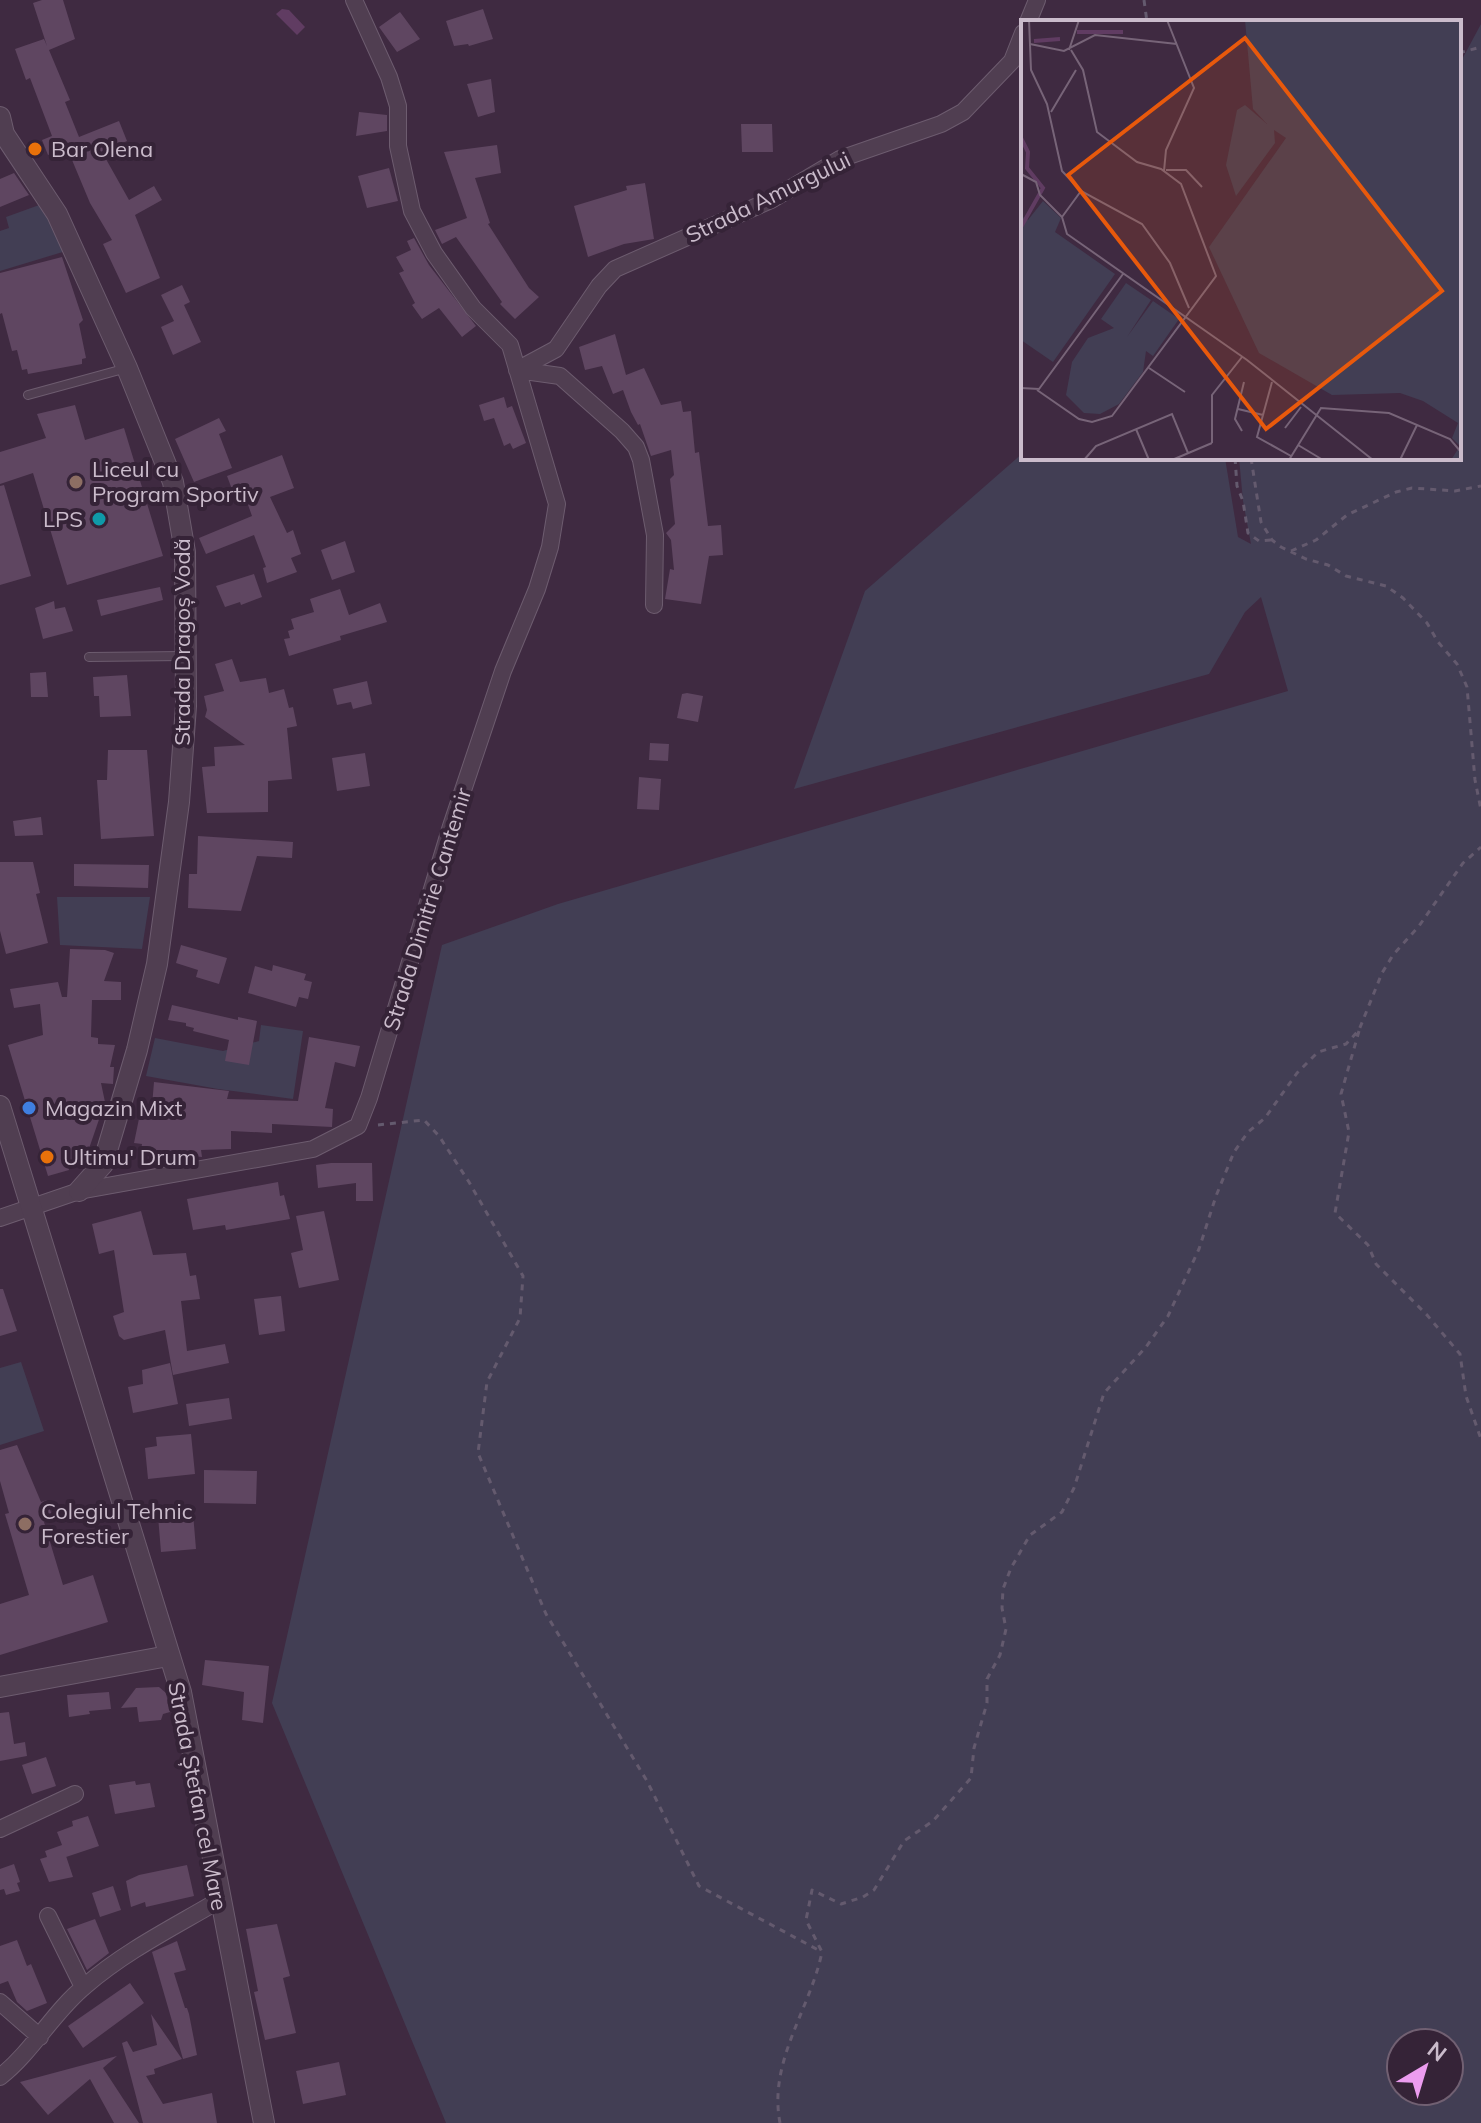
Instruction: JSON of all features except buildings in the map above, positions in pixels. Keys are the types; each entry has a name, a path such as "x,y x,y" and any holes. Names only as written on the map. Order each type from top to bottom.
{"street":[{"name":"Strada Dimitrie Cantemir","path":"354,0 389,77 398,106 400,160 412,211 434,253 473,308 510,345 557,504 550,547 537,589 503,671 451,826 358,1126"},
{"path":"1029,20 1037,0"},
{"name":"Strada Amurgului","path":"517,370 556,349 599,286 615,269 771,200 840,159 941,124 963,112 1012,61 1021,38"},
{"name":"Strada Dragoș Vodă","path":"1,129 57,214 127,368 173,482 185,552 187,701 179,802 157,964 137,1050 103,1164 79,1191"},
{"path":"517,370 560,376 636,447 655,535 654,605"},
{"name":"Strada Ștefan cel Mare","path":"0,1106 181,1692 264,2123"},
{"path":"0,1218 79,1191 313,1149 358,1126"},
{"path":"0,1687 168,1656"},
{"path":"0,1829 75,1794"},
{"path":"0,2077 15,2065 83,1987 140,1945 220,1903"},
{"path":"48,1916 83,1987"},
{"path":"0,2002 40,2037"}],"lane":[{"path":"28,395 127,368"},
{"path":"89,657 187,656"}],"path":[{"path":"1144,0 1147,20"},
{"path":"1461,52 1481,47"},
{"path":"1235,460 1237,486 1243,501 1248,533 1259,541 1272,540"},
{"path":"1251,460 1261,522 1272,540 1346,576 1386,586 1403,598 1427,623 1457,664 1467,687 1475,780 1481,810"},
{"path":"1291,551 1316,540 1347,515 1396,492 1412,488 1455,491 1481,486"},
{"path":"1481,847 1463,863 1419,926 1393,955 1382,973 1359,1030 1341,1094 1349,1132 1335,1213 1368,1245 1376,1264 1427,1315 1460,1354 1466,1396 1481,1439"},
{"path":"780,2123 779,2080 785,2055 812,1989 822,1952 806,1920 812,1890 841,1904 874,1890 904,1841 933,1821 971,1778 974,1748 987,1703 987,1679 1000,1655 1006,1629 1002,1608 1003,1589 1011,1568 1030,1535 1062,1512 1074,1488 1104,1393 1146,1347 1168,1316 1199,1249 1234,1152 1248,1132 1265,1118 1297,1073 1318,1052 1346,1044 1359,1030"},
{"path":"358,1126 424,1120 439,1136 469,1182 523,1276 520,1318 487,1382 478,1453 546,1614 647,1781 699,1886 822,1952"}],"shaded area":[{"path":"282,9 289,10 305,27 297,35 276,14"},
{"path":"1481,24 1481,2123 446,2123 272,1703 442,945 558,904 1288,691 1261,597 1245,612 1209,674 794,789 865,591 1021,455 1021,460 1225,460 1238,537 1251,544 1239,460 1461,460 1461,61"},
{"path":"42,204 66,251 0,271 0,231 9,228 6,217"},
{"path":"57,897 150,897 142,949 60,945"},
{"path":"261,1025 303,1031 293,1099 146,1076 155,1038 223,1051 259,1041"},
{"path":"21,1362 44,1431 0,1445 0,1368"}],"place":[{"name":"Bar Olena","path":"35,149"},
{"name":"Liceul cu Program Sportiv","path":"76,482"},
{"name":"LPS","path":"99,519"},
{"name":"Magazin Mixt","path":"29,1108"},
{"name":"Ultimu' Drum","path":"47,1157"},
{"name":"Colegiul Tehnic Forestier","path":"25,1524"}]}
